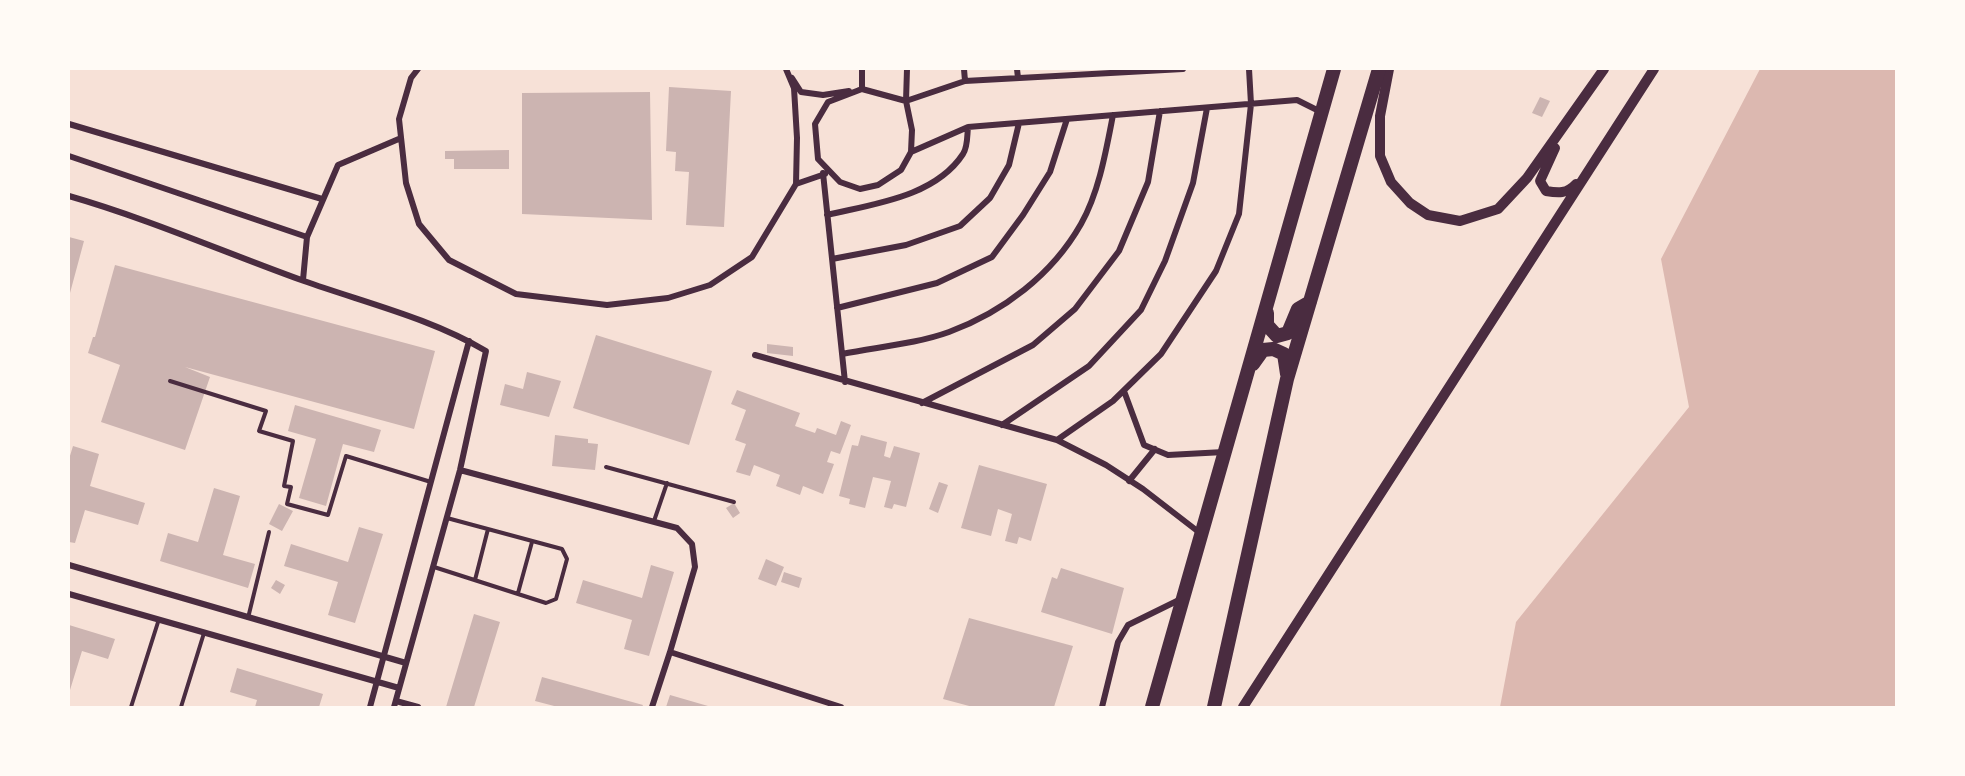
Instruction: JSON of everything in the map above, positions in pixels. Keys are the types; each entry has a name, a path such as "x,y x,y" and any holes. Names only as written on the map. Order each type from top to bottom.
{"highway":[{"path":"1152,707 1334,69"},
{"path":"1214,707 1287,379 1379,69"},
{"path":"1268,302 1267,325 1277,336 1288,333 1298,309 1310,302"},
{"path":"1245,380 1253,362 1263,350 1273,349 1284,354 1287,379"}],"main road":[{"path":"1389,69 1380,116 1380,156 1391,182 1410,203 1428,215 1460,221 1498,209 1527,178 1564,129 1604,69"},
{"path":"1243,707 1654,69"},
{"path":"1564,129 1540,180 1546,191 1558,193 1570,190 1587,172"}],"street":[{"path":"418,69 411,78 399,119 406,183 419,224 449,260 516,294 607,304 668,297 710,285 752,257 796,184 798,138 794,88 786,69"},
{"path":"786,69 801,92 823,95 862,89 906,101 965,81 1060,73 1183,69"},
{"path":"862,69 862,89"},
{"path":"823,173 860,189 878,185 901,170 911,152 912,130 906,101 907,69"},
{"path":"963,69 965,81"},
{"path":"1017,69 1018,78"},
{"path":"1057,440 1124,391 1161,354 1216,272 1239,213 1251,104 1249,69"},
{"path":"840,182 818,159 815,124 828,102 862,89"},
{"path":"911,152 968,127 1297,100 1321,112"},
{"path":"1002,425 1089,366 1141,310 1165,261 1192,183 1206,108"},
{"path":"922,403 1033,345 1075,309 1119,251 1148,182 1160,111"},
{"path":"842,354 948,332 1002,308 1053,264 1082,223 1102,169 1113,115"},
{"path":"837,308 937,283 992,256 1023,215 1050,172 1067,119"},
{"path":"832,259 906,245 960,226 990,198 1009,165 1019,123"},
{"path":"69,124 322,199"},
{"path":"827,215 915,192 944,176 965,152 968,127"},
{"path":"303,280 307,237 338,165 401,138"},
{"path":"69,156 307,237"},
{"path":"796,184 823,173"},
{"path":"823,173 845,382"},
{"path":"69,196 111,208 303,280 454,332 486,351 460,470 395,704 418,707"},
{"path":"370,707 381,657 470,341"},
{"path":"755,355 1057,440 1129,481 1202,534"},
{"path":"1124,391 1144,445 1168,455 1225,452"},
{"path":"1129,481 1155,450"},
{"path":"460,470 678,528 692,544 695,567 652,707"},
{"path":"69,565 248,619 406,663"},
{"path":"69,594 399,688"},
{"path":"1102,707 1118,642 1128,625 1182,599"},
{"path":"670,652 841,707"}],"lane":[{"path":"170,381 266,411 259,431 293,441 284,486 291,487 287,504 328,515 345,456 431,482"},
{"path":"606,466 734,502"},
{"path":"654,521 667,483"},
{"path":"433,567 546,603 556,599 567,559 561,549 447,518"},
{"path":"475,580 488,529"},
{"path":"248,619 269,532"},
{"path":"518,593 532,542"},
{"path":"131,707 159,618"},
{"path":"182,707 205,633"}],"shaded area":[{"path":"1760,69 1896,69 1896,707 1500,707 1516,622 1689,407 1661,259"}],"building":[{"path":"669,87 731,91 724,227 686,225 689,172 675,171 676,152 666,151"},
{"path":"650,92 652,220 522,214 522,93"},
{"path":"1540,97 1550,101 1542,117 1532,113"},
{"path":"509,150 509,169 454,169 454,159 445,159 445,151"},
{"path":"69,237 84,241 70,293 69,293"},
{"path":"115,265 435,351 414,429 185,367 210,377 185,450 101,422 120,365 88,353 93,337 95,337"},
{"path":"596,335 712,371 689,445 573,408"},
{"path":"767,344 793,347 793,356 767,353"},
{"path":"527,372 561,381 549,417 500,405 505,384 523,389"},
{"path":"737,390 800,413 795,426 815,433 817,428 836,435 841,421 851,425 840,454 831,451 827,462 834,464 823,494 803,486 800,495 776,486 780,475 754,465 750,476 736,472 746,444 735,440 746,410 731,404"},
{"path":"295,405 381,430 374,452 343,444 326,506 299,498 316,439 288,431"},
{"path":"555,435 588,439 588,443 598,444 595,470 552,466"},
{"path":"861,435 887,442 884,456 890,458 894,446 920,453 906,507 894,504 892,509 884,507 891,481 873,477 865,508 849,504 850,499 839,496 852,445 858,446"},
{"path":"73,446 99,454 90,486 145,503 138,525 85,510 75,543 69,542 69,459"},
{"path":"979,465 1047,484 1031,541 1019,537 1017,544 1005,541 1012,514 998,509 991,536 961,528"},
{"path":"939,482 948,485 938,513 929,509"},
{"path":"214,488 240,496 223,555 255,564 248,588 160,561 168,533 198,542"},
{"path":"734,503 740,513 733,518 726,508"},
{"path":"279,504 293,511 282,531 269,524"},
{"path":"359,527 383,534 355,623 328,615 338,582 284,566 291,544 348,562"},
{"path":"766,559 784,567 776,586 758,579"},
{"path":"651,565 674,572 649,656 624,649 632,620 576,603 583,580 642,598"},
{"path":"1061,568 1124,588 1112,634 1041,612 1052,577 1057,579"},
{"path":"784,572 802,578 799,588 781,582"},
{"path":"276,580 285,585 280,594 271,588"},
{"path":"474,614 500,622 474,707 446,707"},
{"path":"969,618 1073,646 1054,707 973,707 943,699"},
{"path":"69,625 115,639 108,659 82,651 70,690"},
{"path":"237,668 323,694 319,707 255,707 257,700 230,692"},
{"path":"542,677 643,705 642,707 558,707 535,701"},
{"path":"670,695 708,706 708,707 666,707"}]}
